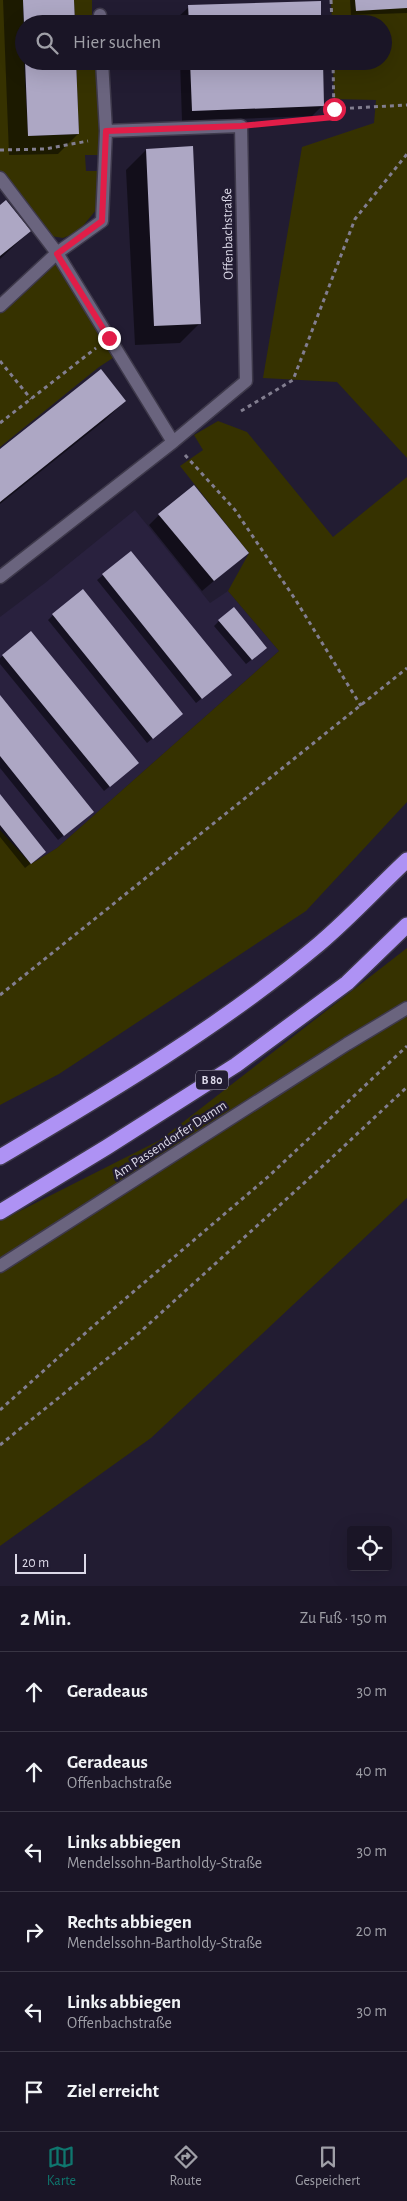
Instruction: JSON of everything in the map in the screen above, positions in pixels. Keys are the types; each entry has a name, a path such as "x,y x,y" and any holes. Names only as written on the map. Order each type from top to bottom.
{"highway":[{"path":"0,1156 88,1105 219,1020 319,943 407,860"},
{"name":"B 80","path":"0,1212 236,1065 347,983 407,925"}],"street":[{"path":"0,306 57,254 102,221 106,134 102,70"},
{"path":"106,134 241,126"},
{"name":"Offenbachstraße","path":"0,577 173,442 246,381 241,126"},
{"path":"0,178 57,254 173,442"},
{"name":"Am Passendorfer Damm","path":"0,1266 330,1054 407,1008"}],"path":[{"path":"331,0 332,15"},
{"path":"241,126 334,117 333,70"},
{"path":"334,109 407,105"},
{"path":"0,150 44,148 106,134"},
{"path":"241,412 293,380 354,219 407,154"},
{"path":"0,423 109,338"},
{"path":"0,361 31,399"},
{"path":"173,442 235,510 294,599 360,706"},
{"path":"0,995 407,668"},
{"path":"0,1410 91,1328 269,1176 407,1046"},
{"path":"0,1444 139,1333 407,1087"}],"shaded area":[{"path":"0,0 23,0 23,15 15,15 15,70 24,70 28,136 79,134 76,70 96,70 100,155 85,155 86,171 101,171 100,204 78,232 63,238 51,236 0,173"},
{"path":"74,0 92,0 92,15 75,15"},
{"path":"331,0 407,0 407,458 337,382 263,378 302,147 374,123 376,100 334,99 333,70 392,70 392,15 332,15"},
{"path":"57,253 119,354 99,367 0,447 0,306"},
{"path":"218,421 247,432 333,537 407,477 407,802 306,911 59,1074 0,1105 0,830 31,864 57,848 279,651 228,591 249,553 180,466 203,450 194,435"},
{"path":"135,510 210,603 228,591 279,651 57,848 31,864 0,830 0,617"},
{"path":"407,948 407,1198 151,1438 0,1546 0,1221 160,1140"}],"building":[{"path":"23,0 74,0 75,15 24,15"},
{"path":"355,0 407,0 407,8 356,11"},
{"path":"321,1 321,15 189,15 188,5"},
{"path":"25,70 76,70 79,134 28,136"},
{"path":"190,70 323,70 324,106 192,111"},
{"path":"193,146 201,324 154,326 146,149"},
{"path":"6,200 31,231 0,256 0,205"},
{"path":"101,369 126,401 0,502 0,449"},
{"path":"194,485 249,553 214,581 158,514"},
{"path":"131,551 232,675 202,699 102,574"},
{"path":"83,589 183,714 153,739 52,614"},
{"path":"234,607 267,648 252,660 218,620"},
{"path":"31,631 139,763 110,787 2,655"},
{"path":"0,695 94,812 64,836 0,756"},
{"path":"0,794 46,852 31,864 0,825"}],"route":[{"path":"109,338 57,254 102,221 106,131 241,126 334,117 334,109"}]}
